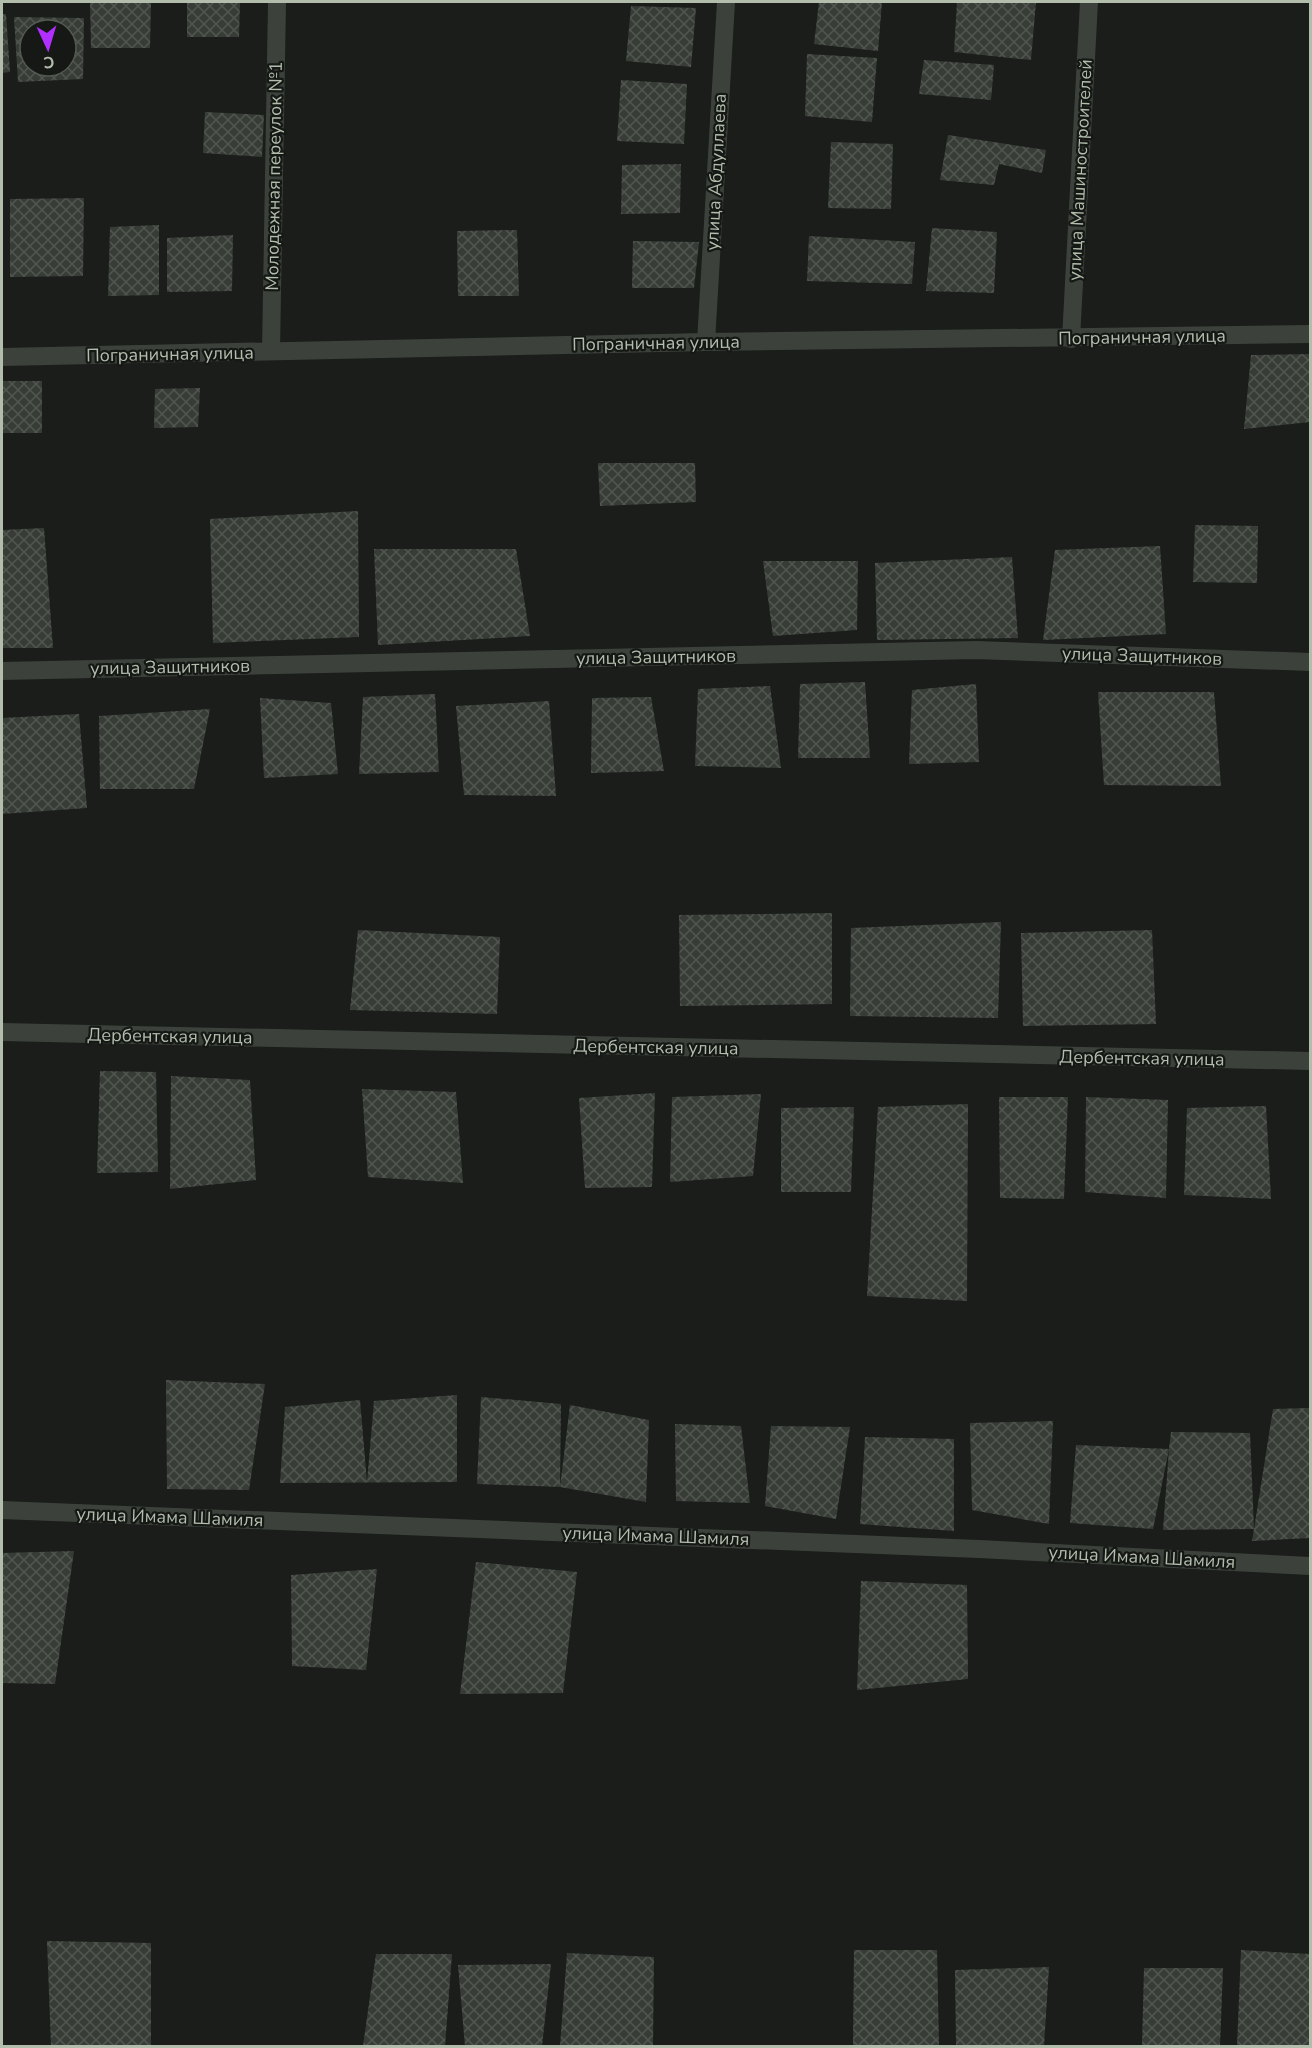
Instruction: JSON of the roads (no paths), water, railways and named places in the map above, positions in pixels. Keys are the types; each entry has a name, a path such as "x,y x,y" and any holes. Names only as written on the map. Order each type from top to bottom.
{"street":[{"name":"Молодежная переулок №1","path":"271,351 277,2"},
{"name":"улица Абдуллаева","path":"706,342 726,2"},
{"name":"улица Машиностроителей","path":"1071,339 1089,2"},
{"name":"Пограничная улица","path":"2,357 706,342 1071,339 1311,334"},
{"name":"улица Защитников","path":"2,671 976,650 1311,662"},
{"name":"Дербентская улица","path":"2,1032 1311,1061"},
{"name":"улица Имама Шамиля","path":"2,1510 979,1549 1311,1566"}]}
